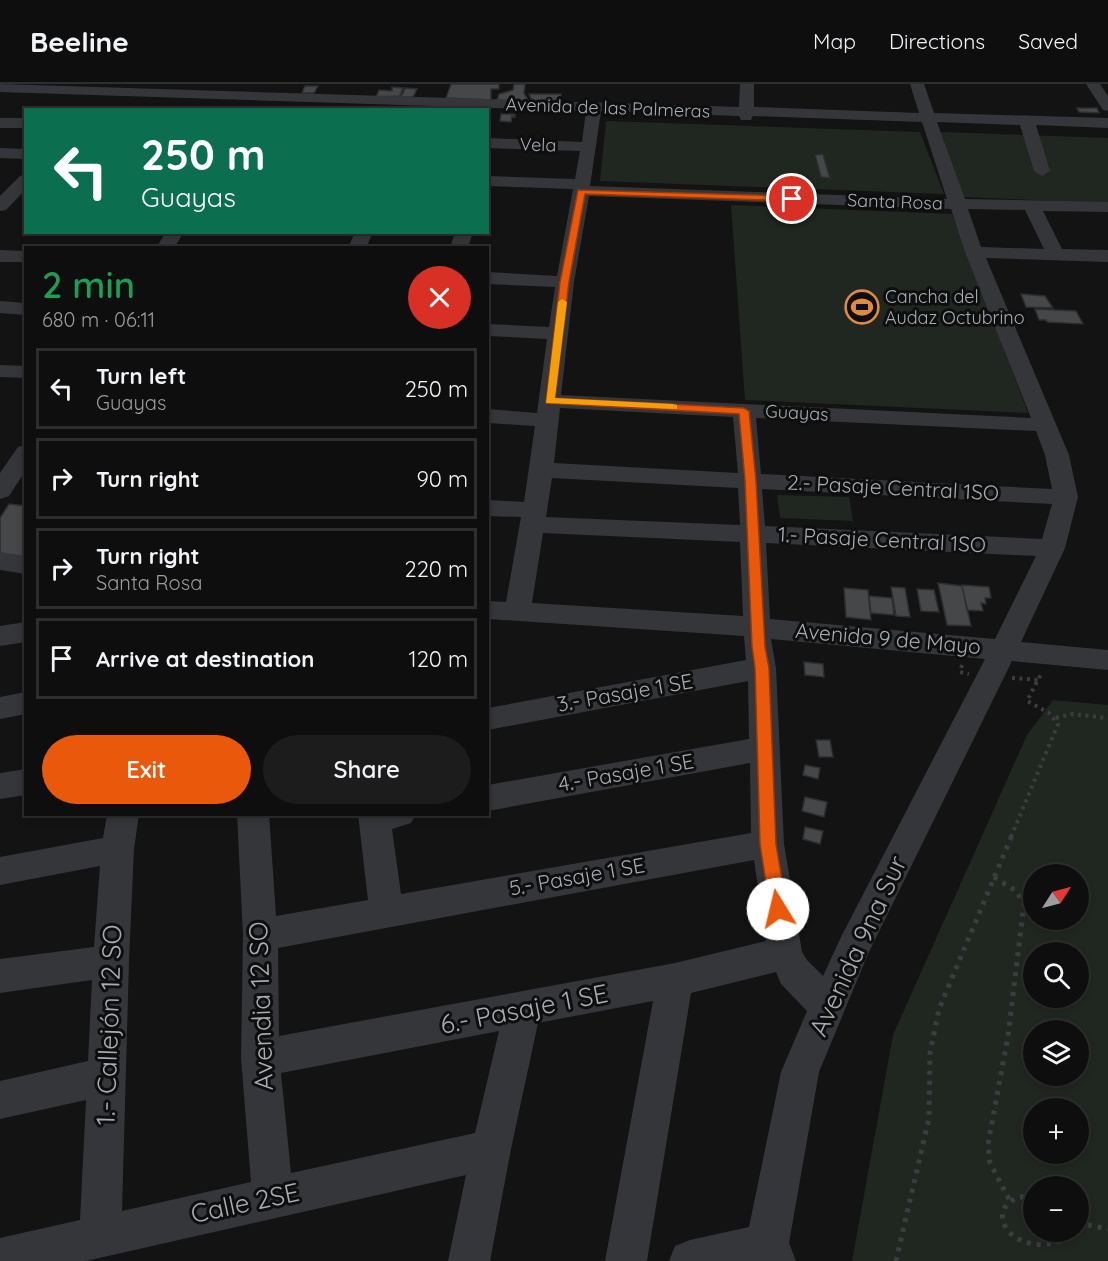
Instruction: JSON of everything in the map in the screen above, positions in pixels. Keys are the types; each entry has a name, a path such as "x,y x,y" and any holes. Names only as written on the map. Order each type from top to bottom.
{"street":[{"path":"353,100 360,84"},
{"path":"430,106 436,84"},
{"path":"746,115 747,84"},
{"path":"917,84 974,252 1057,455 1066,497"},
{"path":"1093,84 1108,107"},
{"name":"Avenida de las Palmeras","path":"0,88 35,87 108,94 185,89 271,98 430,106 593,110 613,105 746,115 928,120 1108,129"},
{"name":"Avenida de las Palmeras","path":"0,93 353,100 430,106"},
{"path":"517,613 534,517 565,282 589,147 593,110"},
{"path":"0,123 24,123"},
{"name":"Avenida de las Palmeras","path":"1028,124 1108,123"},
{"path":"1028,124 1042,171"},
{"name":"Vela","path":"489,143 589,147"},
{"path":"0,153 24,154"},
{"name":"Santa Rosa","path":"489,181 582,188 957,204 1108,207"},
{"path":"0,206 24,182"},
{"path":"1031,205 1054,253"},
{"path":"974,252 1108,256"},
{"path":"0,256 24,257"},
{"path":"489,278 565,282"},
{"path":"0,307 24,309"},
{"path":"489,330 558,334"},
{"path":"0,371 24,372"},
{"name":"Guayas","path":"489,416 548,410 744,411 1044,425"},
{"path":"744,411 762,668 768,844 785,953 794,972 828,1006"},
{"path":"12,481 24,456"},
{"name":"2.- Pasaje Central 1SO","path":"541,470 1066,497"},
{"name":"Avenida 9na Sur","path":"769,1256 800,1072 853,948 1004,650 1052,548 1066,497"},
{"name":"1.- Pasaje Central 1SO","path":"489,508 534,517 753,534 1052,548"},
{"name":"Avenida 9 de Mayo","path":"489,610 758,628 1108,660"},
{"path":"0,636 24,632"},
{"name":"3.- Pasaje 1 SE","path":"489,718 762,668"},
{"path":"0,708 24,703"},
{"name":"4.- Pasaje 1 SE","path":"489,798 764,748"},
{"path":"0,786 24,782"},
{"name":"Avendia 12 SO","path":"253,816 260,935 260,1058 273,1196"},
{"path":"383,816 386,911"},
{"path":"0,871 120,832"},
{"name":"1.- Callejón 12 SO","path":"100,1235 111,961 120,832"},
{"name":"5.- Pasaje 1 SE","path":"260,935 768,844"},
{"name":"6.- Pasaje 1 SE","path":"260,1058 675,980 785,953"},
{"path":"0,976 111,961"},
{"path":"626,1261 675,980"},
{"path":"469,1261 491,1149 523,1008"},
{"path":"0,1100 107,1076"},
{"name":"Calle 2SE","path":"0,1259 491,1149"},
{"path":"690,1261 769,1256"}],"path":[{"path":"896,1261 929,1118 930,1053 939,1009 1058,724 1051,712 1027,700 1039,680"},
{"path":"1056,718 1072,714 1108,718"},
{"path":"994,877 1016,891 1024,904 1008,1036 988,1144 990,1163 1010,1201"},
{"path":"1013,1244 1006,1233 1003,1221 1004,1210 1010,1201 1018,1196 1023,1196"},
{"path":"1089,1225 1108,1229"}],"shaded area":[{"path":"606,121 920,132 944,194 600,181"},
{"path":"941,132 1108,138 1108,203 961,197"},
{"name":"Cancha del Audaz Octubrino","path":"731,205 952,214 1028,413 745,400"},
{"path":"777,495 849,497 853,521 780,518"},
{"path":"1053,700 1108,705 1108,1261 852,1261 893,1035 1027,735"}],"building":[{"path":"451,84 499,84 499,89 491,89 491,100 446,98"},
{"path":"514,84 525,84 524,93 529,102 497,100 499,94 513,90"},
{"path":"305,86 318,86 314,93 302,93"},
{"path":"392,87 403,88 400,96 376,97 379,90 392,91"},
{"path":"405,88 417,89 413,97 401,97"},
{"path":"529,94 561,94 562,102 532,101"},
{"path":"1077,108 1097,108 1099,113 1079,112"},
{"path":"501,114 515,114 515,117 512,116 511,122 500,121"},
{"path":"823,154 830,178 821,177 815,155"},
{"path":"1021,294 1045,296 1053,308 1026,307"},
{"path":"1035,309 1076,311 1083,324 1039,320"},
{"path":"9,504 24,506 24,562 0,560 0,518"},
{"path":"938,583 962,586 971,626 947,625"},
{"path":"962,585 989,587 991,598 985,598 986,604 981,603 983,611 967,610"},
{"path":"891,587 905,588 910,617 896,616"},
{"path":"844,588 868,590 871,620 846,617"},
{"path":"917,589 934,590 939,612 921,611"},
{"path":"869,596 892,598 894,615 871,613"},
{"path":"804,662 823,664 824,677 805,675"},
{"path":"816,740 830,740 833,757 819,757"},
{"path":"805,765 820,768 818,779 803,775"},
{"path":"805,797 827,802 824,817 802,811"},
{"path":"805,827 823,831 820,844 803,839"}],"slow traffic":[{"path":"562,302 549,401 673,407"}],"place":[{"name":"Cancha del Audaz Octubrino","path":"862,307"}],"route":[{"path":"778,909 768,844 762,668 758,646 758,611 744,411 549,401 565,282 581,191 792,199"}]}
